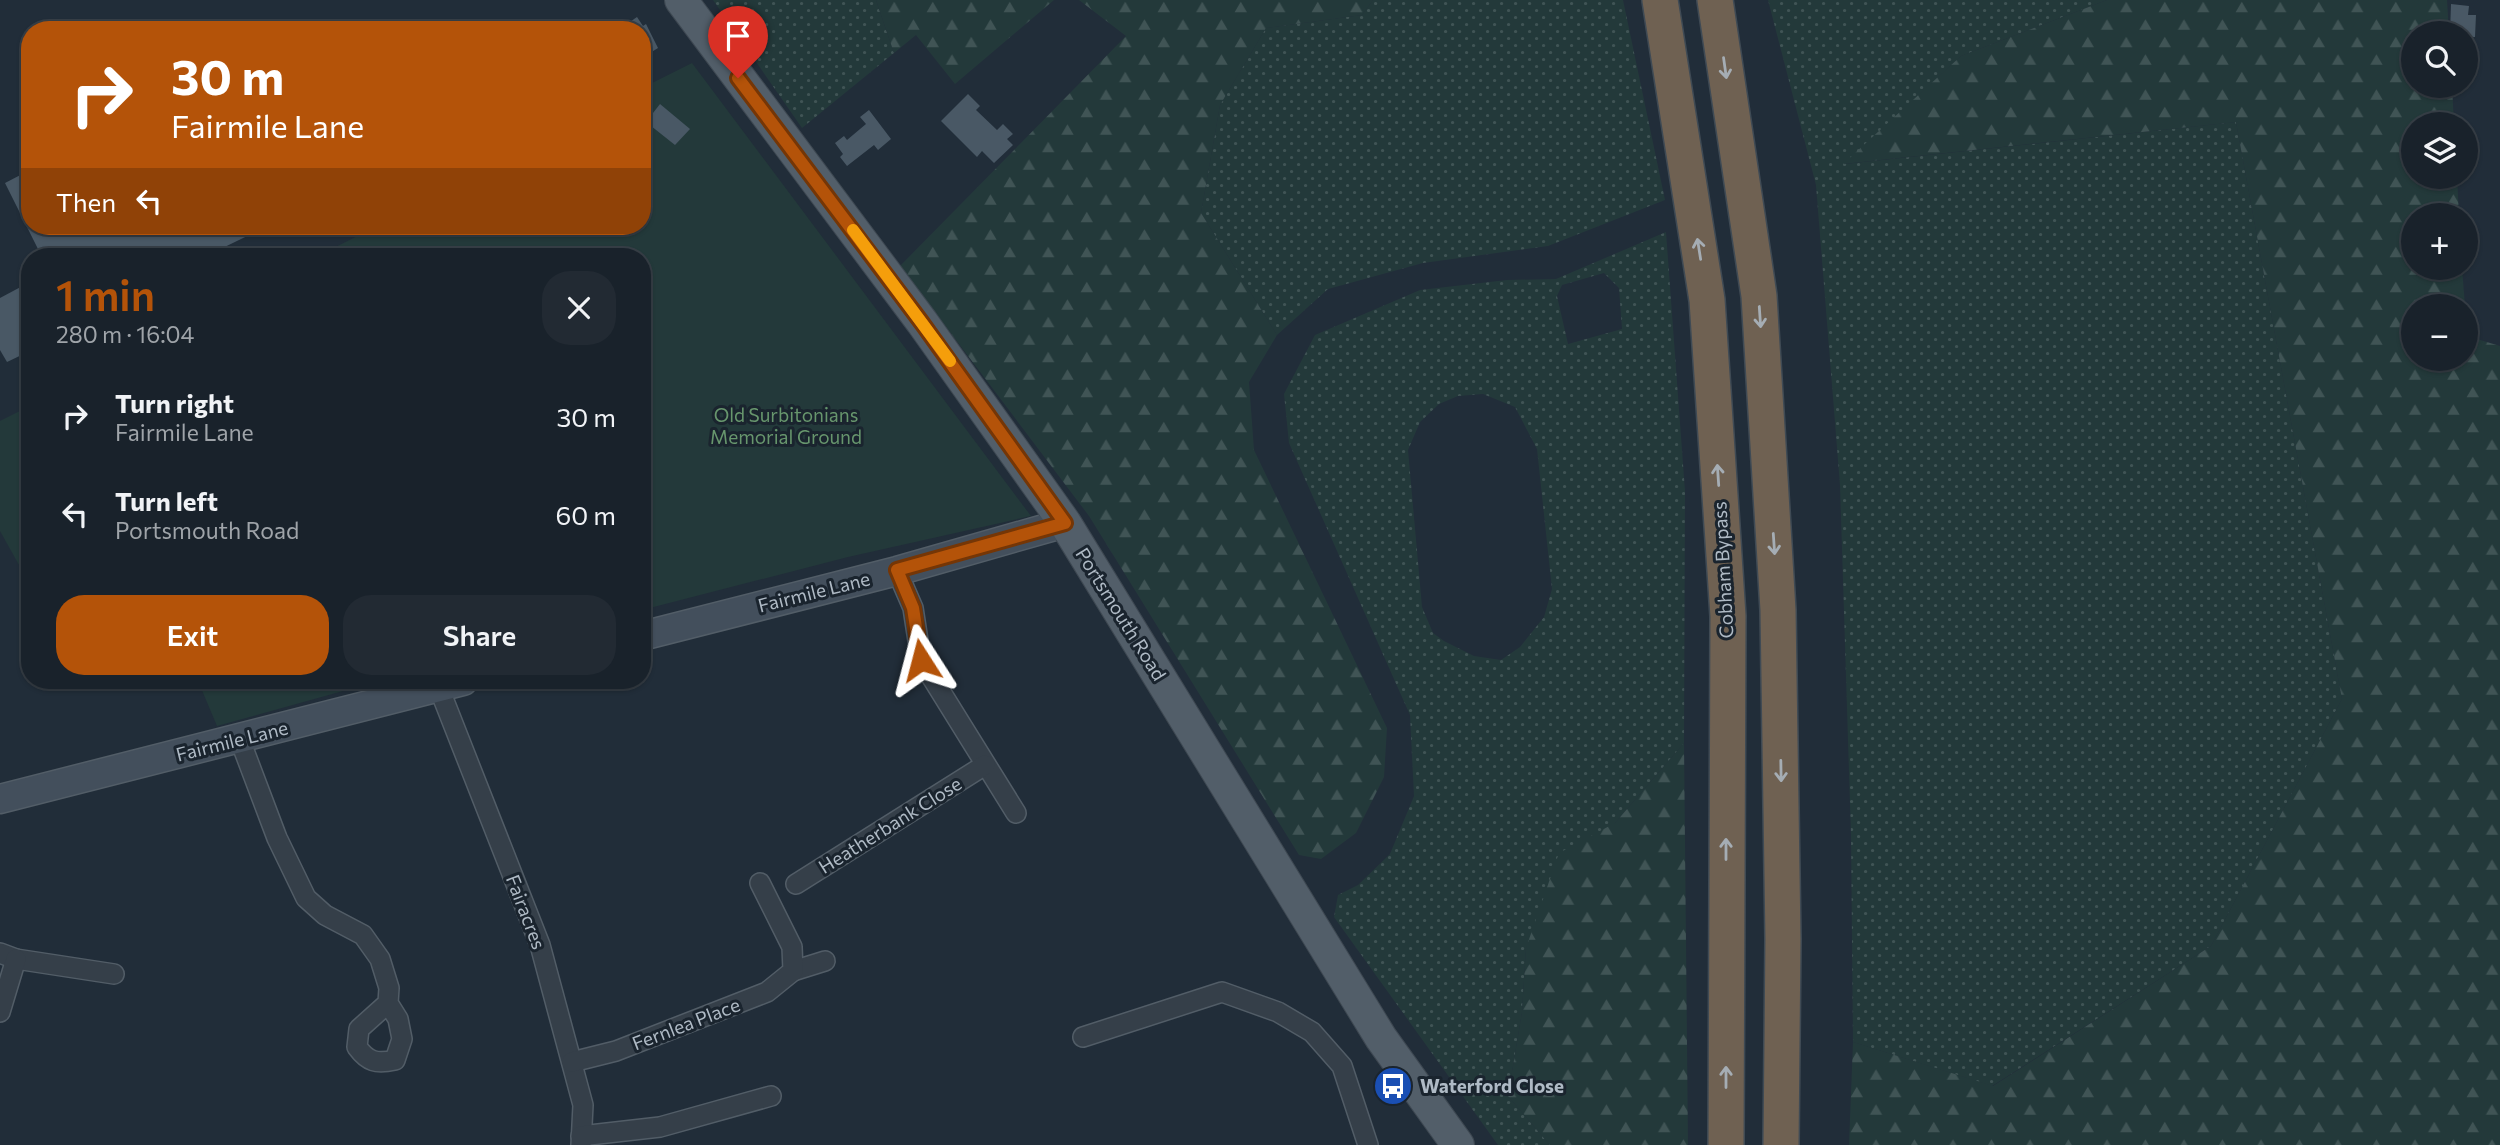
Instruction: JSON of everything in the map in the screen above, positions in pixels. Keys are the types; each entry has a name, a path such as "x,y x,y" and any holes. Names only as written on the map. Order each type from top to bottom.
{"highway":[{"name":"Cobham Bypass","path":"1660,0 1707,300 1728,617 1726,1145"},
{"path":"1715,0 1759,296 1778,596 1783,939 1781,1145"}],"main road":[{"name":"Portsmouth Road","path":"681,0 922,323 1065,523 1381,1038 1458,1145"}],"street":[{"name":"Fairmile Lane","path":"651,634 1065,523"},
{"path":"897,570 913,608 921,660 1016,813"},
{"name":"Fairmile Lane","path":"1,798 240,740 432,689"},
{"name":"Fairacres","path":"453,689 540,945 583,1105 581,1140"},
{"path":"240,740 277,838 306,898 324,915 363,935 380,959 389,988 388,1003"},
{"name":"Heatherbank Close","path":"796,884 985,765"},
{"path":"760,883 792,947 793,971"},
{"path":"0,1012 8,956 114,974"},
{"name":"Fernlea Place","path":"572,1062 617,1051 767,992 793,971 825,961"},
{"path":"1083,1037 1222,992 1278,1012 1312,1032 1342,1066 1368,1145"},
{"path":"581,1140 660,1127 771,1096"}],"green space":[{"path":"713,0 876,0 894,53 802,128"},
{"path":"876,0 1054,0 955,84 916,35 894,53"},
{"path":"1079,0 1373,0 1362,15 1266,28 1220,105 1201,213 1277,335 1249,382 1254,450 1387,728 1384,777 1356,833 1321,859 1299,855 1089,516 900,266 1126,36"},
{"path":"1373,0 1623,0 1665,200 1548,246 1423,263 1328,289 1277,335 1201,213 1220,105 1266,28 1362,15"},
{"path":"1768,0 2107,0 1961,56 1845,164 2236,122 2342,699 2211,946 1992,1086 1853,1042 1851,835 1840,485 1816,185"},
{"path":"2107,0 2447,0 2448,21 2401,21 2401,98 2453,98 2453,112 2401,112 2401,189 2458,189 2458,203 2401,203 2401,280 2463,280 2464,294 2401,294 2401,371 2478,371 2478,339 2500,346 2500,1145 1849,1145 1853,1042 1993,1086 2211,946 2342,699 2236,122 1843,164 1961,56"},
{"name":"Old Surbitonians Memorial Ground","path":"692,63 1031,516 848,557 651,608 651,248 334,248 359,235 651,235 651,84"},
{"path":"1666,232 1685,491 1684,743 1615,823 1526,948 1522,1012 1508,1096 1550,1145 1498,1145 1334,917 1338,895 1358,885 1390,854 1414,796 1410,715 1289,443 1284,394 1315,335 1420,290 1507,280 1556,279","holes":["1604,273 1619,288 1622,329 1568,344 1557,296 1562,285","1483,394 1515,407 1537,449 1552,589 1544,617 1520,647 1501,660 1474,656 1433,633 1422,607 1408,450 1420,422 1439,404 1458,396"]},
{"path":"21,410 19,565 0,531 0,421"},
{"path":"201,689 350,689 217,726"},
{"path":"1684,743 1688,1145 1550,1145 1508,1096 1522,1012 1526,948 1559,853 1615,823"}],"building":[{"path":"2451,4 2469,6 2468,15 2476,15 2476,21 2450,21"},
{"path":"651,34 658,48 651,52"},
{"path":"968,94 980,106 976,110 997,130 1003,124 1013,134 1007,139 1013,145 994,163 982,151 977,157 941,121"},
{"path":"660,104 690,129 675,145 651,126 651,116"},
{"path":"869,110 891,139 878,150 874,145 847,166 835,143 844,136 847,140 866,124 860,117"},
{"path":"21,175 21,215 5,183"},
{"path":"31,235 249,235 223,248 38,248"},
{"path":"21,287 21,355 7,362 0,350 0,298"}],"slow traffic":[{"path":"853,230 950,361"}],"place":[{"name":"Waterford Close","path":"1393,1086"}],"route":[{"path":"738,78 922,323 1065,523 897,570 913,608 921,660"}]}
